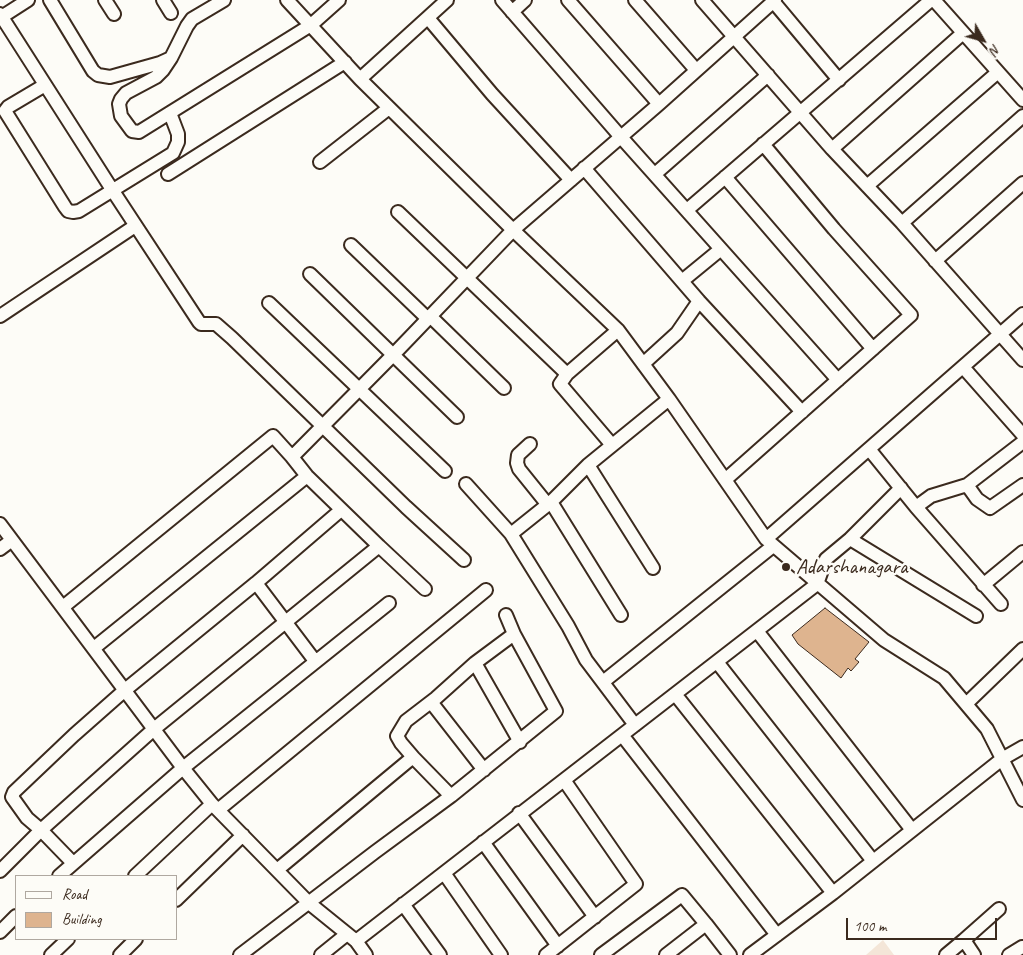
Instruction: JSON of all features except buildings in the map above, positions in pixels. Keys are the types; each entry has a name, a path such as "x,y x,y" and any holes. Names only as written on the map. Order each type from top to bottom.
{"street":[{"path":"28,0 1,16 135,226 199,322 201,324 216,324 221,328 406,507 464,560"},
{"path":"50,0 93,71 98,76 110,77 160,63 171,58"},
{"path":"105,0 114,14"},
{"path":"163,0 171,13"},
{"path":"223,0 192,19 163,70 126,94 119,104 121,116 128,127 135,132 139,132 311,25 338,0"},
{"path":"287,0 360,79 513,230 618,330 770,543 884,640 944,678 987,729 1023,800"},
{"path":"502,0 620,136 838,380"},
{"path":"512,12 526,0"},
{"path":"568,0 659,104"},
{"path":"635,0 696,70"},
{"path":"702,0 832,149 902,223 1023,360"},
{"path":"687,210 932,0 1023,100"},
{"path":"292,457 324,427 513,230 659,104 773,1 839,80"},
{"path":"360,79 428,18 441,2"},
{"path":"428,18 492,94 571,180"},
{"path":"832,149 963,33"},
{"path":"168,174 345,62"},
{"path":"867,186 998,72"},
{"path":"655,174 768,75"},
{"path":"45,85 8,107 5,112 68,211 79,211 173,152 178,142 178,134 170,113"},
{"path":"320,162 390,108"},
{"path":"902,223 1023,116"},
{"path":"725,480 911,315 763,144"},
{"path":"584,168 699,301 802,412"},
{"path":"725,177 873,349"},
{"path":"935,260 1023,183"},
{"path":"398,212 468,277 567,374"},
{"path":"0,316 135,226"},
{"path":"351,245 504,388"},
{"path":"682,281 721,249"},
{"path":"310,274 458,417"},
{"path":"644,364 677,333 699,301"},
{"path":"269,303 445,471"},
{"path":"602,682 770,543 869,449 1023,314"},
{"path":"612,446 560,384 567,374 618,330"},
{"path":"963,367 1023,435"},
{"path":"511,534 549,504 588,465 669,399"},
{"path":"63,607 273,436 307,476 425,589"},
{"path":"916,507 931,496 967,485 1023,442"},
{"path":"530,444 518,454 517,462 519,469 549,504 621,614"},
{"path":"869,449 916,507 1001,604"},
{"path":"588,465 653,568"},
{"path":"94,648 307,476"},
{"path":"466,484 511,534 568,626 586,660 634,726"},
{"path":"967,485 977,499 990,508 1023,485"},
{"path":"321,955 403,904 817,584 826,559 850,539 901,488"},
{"path":"73,863 27,818 14,802 12,797 14,792 125,690 256,583 341,510"},
{"path":"0,524 154,730 215,807 309,903 351,937 366,955"},
{"path":"850,539 976,616"},
{"path":"0,549 12,540"},
{"path":"0,871 41,830 154,730 379,546"},
{"path":"983,585 1023,552"},
{"path":"256,583 315,662"},
{"path":"136,875 215,807 486,590"},
{"path":"60,875 183,768 389,603"},
{"path":"240,955 452,796 556,711 514,634 506,615"},
{"path":"757,631 912,830"},
{"path":"452,796 413,757 397,736 406,721 431,702 475,663 514,634"},
{"path":"966,704 1023,649"},
{"path":"716,662 873,861"},
{"path":"475,663 520,742"},
{"path":"675,694 833,892"},
{"path":"431,702 484,770"},
{"path":"622,735 777,935"},
{"path":"750,955 1002,759 1023,747"},
{"path":"277,870 413,757"},
{"path":"546,955 636,884 564,780"},
{"path":"519,813 595,917"},
{"path":"178,898 243,835"},
{"path":"483,842 558,946"},
{"path":"444,873 501,955"},
{"path":"601,955 682,895 730,955"},
{"path":"403,904 440,955"},
{"path":"946,955 999,909"},
{"path":"0,932 15,917"},
{"path":"666,955 706,924"},
{"path":"51,955 67,940"},
{"path":"120,955 135,940"},
{"path":"964,940 974,955"},
{"path":"1009,955 1022,947"}],"shaded area":[{"path":"883,940 894,955 866,955"}],"place":[{"name":"Adarshanagara","path":"786,567"}]}
